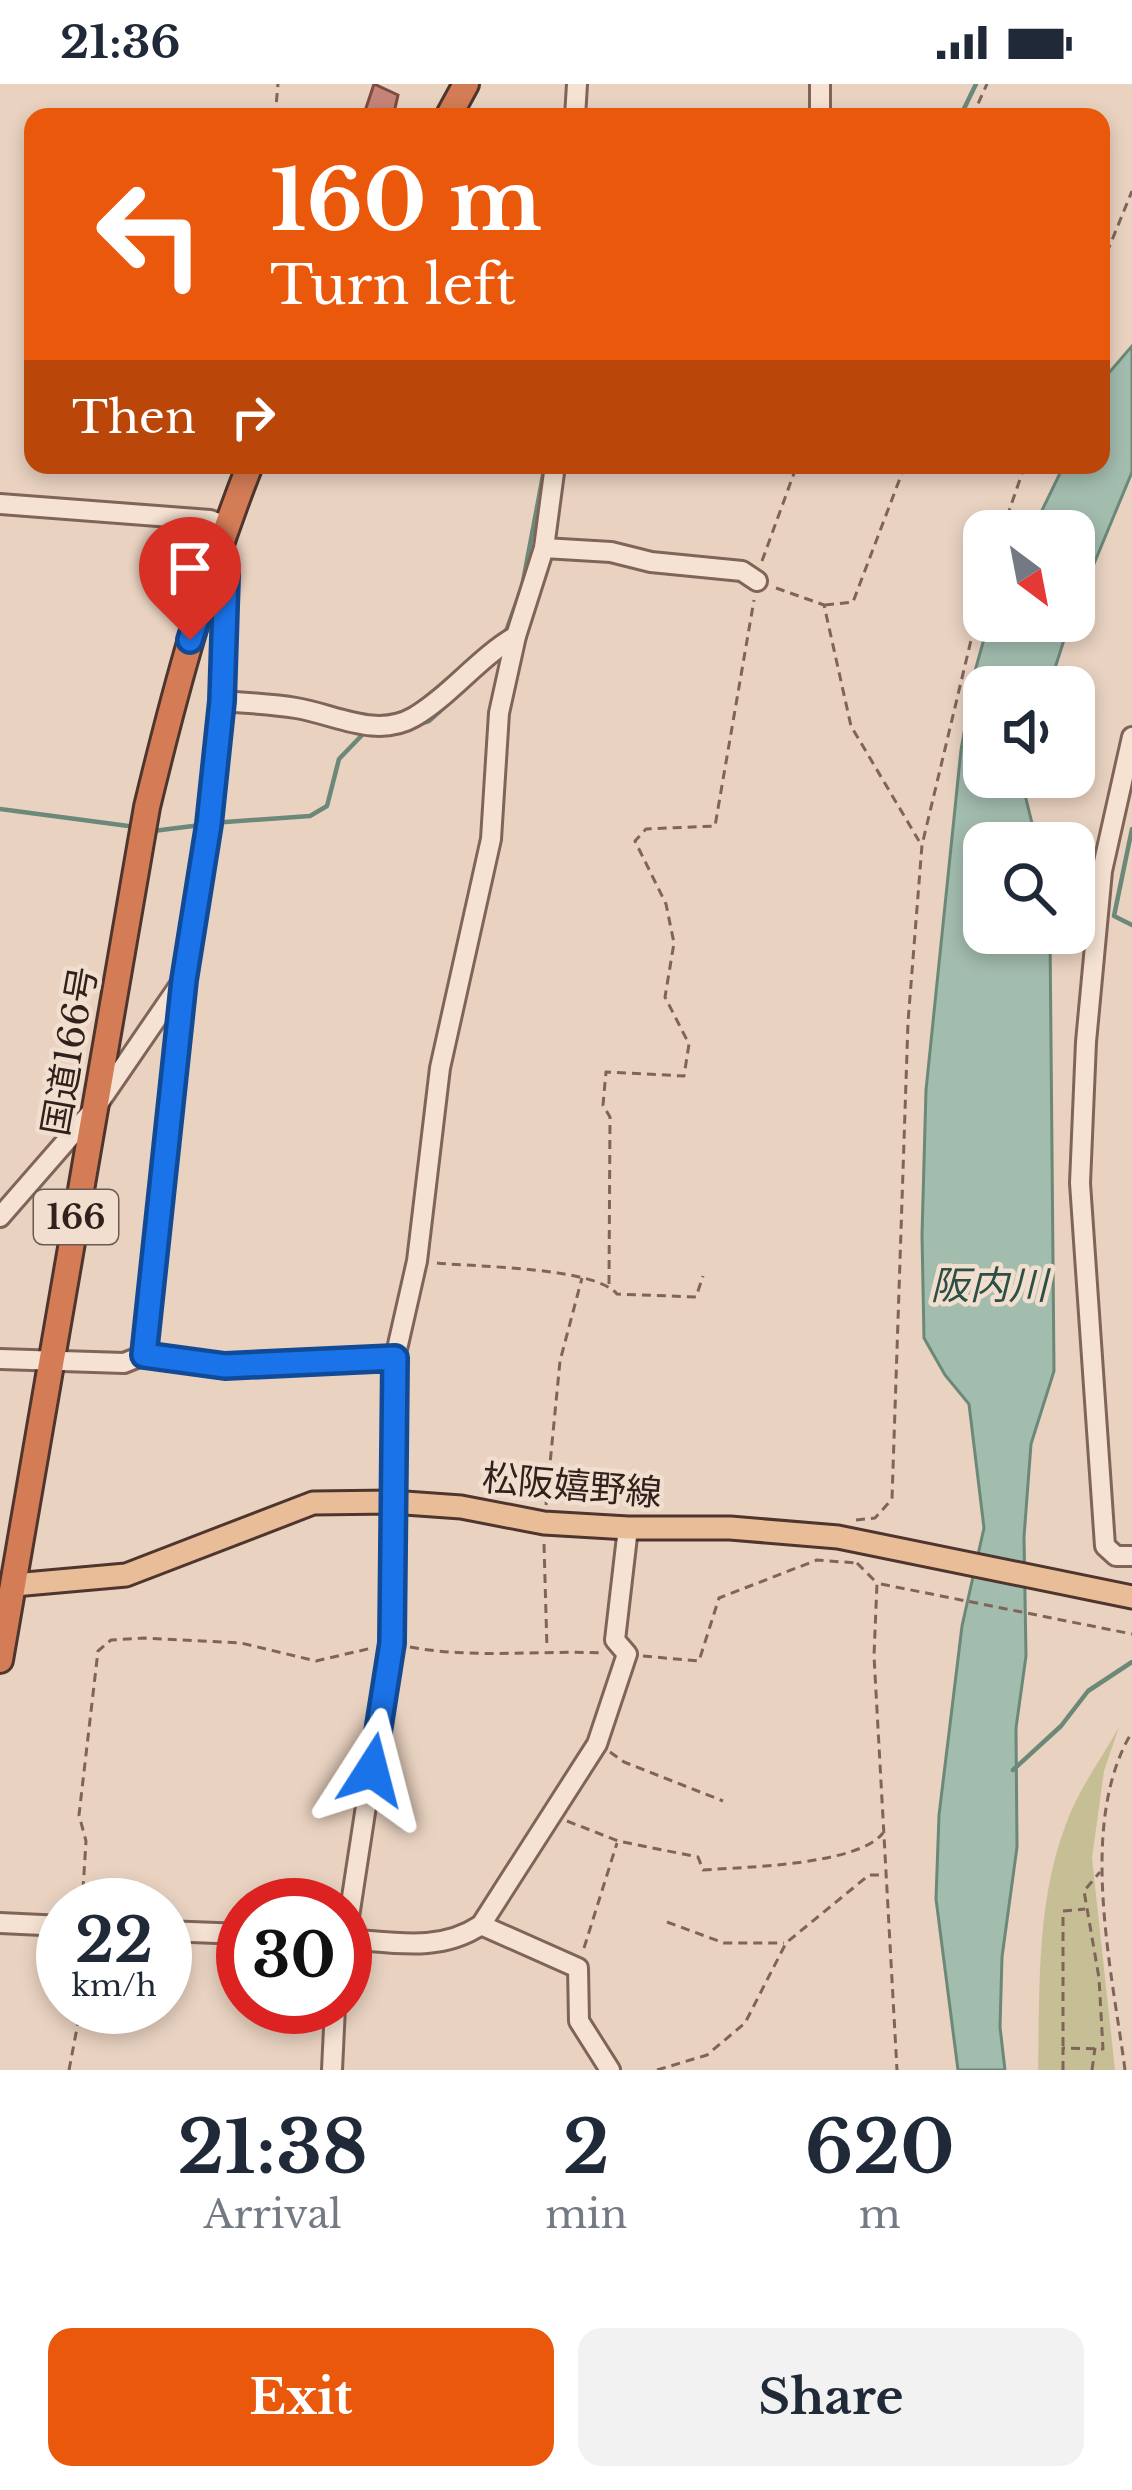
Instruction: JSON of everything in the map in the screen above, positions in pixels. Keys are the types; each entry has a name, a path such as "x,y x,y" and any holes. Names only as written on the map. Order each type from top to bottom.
{"highway":[{"name":"国道166号","path":"0,1660 147,807 176,684 246,474"}],"main road":[{"name":"松阪嬉野線","path":"14,1585 125,1575 313,1503 391,1502 460,1507 544,1522 838,1537 1132,1597"}],"street":[{"path":"355,1878 392,1643 395,1358 417,1261 440,1068 491,839 499,713 515,636 544,548 554,474"},
{"path":"0,504 210,520 226,526"},
{"path":"544,548 611,552 651,562 742,571 757,581"},
{"path":"144,1355 184,980 209,824 222,701 226,575 218,553"},
{"path":"222,701 298,708 386,727 413,718 515,636"},
{"path":"1132,736 1107,842 1100,898 1086,1042 1079,1218 1106,1546 1116,1556 1132,1556"},
{"path":"0,1217 96,1107 184,980"},
{"path":"0,1358 124,1363 144,1355 225,1366 395,1358"},
{"path":"372,1941 440,1945 481,1925 597,1744 627,1654 615,1640 628,1528"},
{"path":"0,1923 36,1925"},
{"path":"481,1925 578,1968 579,2021 610,2070"},
{"path":"332,2070 334,2034"}],"path":[{"path":"1110,245 1132,191"},
{"path":"609,1284 606,1072 684,1076 689,1044 665,997 674,943 666,904 635,841 646,829 716,826 757,581 794,474"},
{"path":"757,581 824,605 854,602 902,474"},
{"path":"1009,510 1022,474"},
{"path":"824,605 850,726 922,845"},
{"path":"856,1520 875,1517 892,1498 908,1022 922,845 971,642"},
{"path":"417,1261 582,1277 609,1284 617,1294 696,1297 703,1276"},
{"path":"547,1651 544,1522 560,1361 582,1277"},
{"path":"838,1537 877,1583 1132,1634"},
{"path":"84,1878 86,1841 79,1815 98,1651 112,1640 242,1643 316,1661 392,1643 451,1654 547,1651 700,1661 719,1598 817,1560 857,1564"},
{"path":"877,1583 874,1656 897,2070"},
{"path":"1125,2070 1101,1870 1115,1772 1132,1732"},
{"path":"597,1744 624,1762 723,1801"},
{"path":"552,1815 618,1841 698,1857 704,1870 790,1864 873,1846 884,1831"},
{"path":"578,1968 618,1841"},
{"path":"1063,2048 1103,2049 1100,1978 1084,1891 1101,1870"},
{"path":"657,2070 706,2055 746,2023 786,1943 869,1875 887,1874"},
{"path":"1063,2070 1063,1911 1087,1909"},
{"path":"667,1922 724,1943 786,1943"},
{"path":"69,2070 76,2034"},
{"path":"1092,2070 1096,2047"}],"shaded area":[{"path":"1119,1727 1104,1771 1092,1858 1115,2070 1038,2070 1042,1946 1056,1854 1077,1799"}],"water":[{"path":"1132,346 1132,472 1095,561 1095,510 1042,510 1060,474 1110,474 1110,372"},
{"name":"阪内川","path":"983,642 1063,642 1056,666 976,666"},
{"name":"阪内川","path":"963,739 963,798 1026,798 1032,822 963,822 963,954 1050,954 1054,1371 1031,1444 1024,1537 1026,1656 1016,1728 1017,1847 1002,1957 1000,2027 1005,2070 958,2070 936,1899 939,1815 962,1626 984,1528 969,1404 924,1338 926,1090"}],"building":[{"path":"374,84 398,95 395,108 366,108"}],"waterway":[{"path":"964,108 976,84"},
{"path":"505,634 522,587 543,474"},
{"path":"389,734 429,721 500,657"},
{"path":"212,823 310,816 327,806 339,759 365,732"},
{"path":"0,809 136,827"},
{"path":"153,831 201,825"},
{"path":"1132,829 1114,916 1132,925"},
{"path":"1013,1770 1061,1726 1088,1691 1132,1662"}],"route":[{"path":"190,640 218,553 226,575 222,701 209,824 184,980 144,1355 225,1366 395,1358 392,1643 372,1770"}]}
